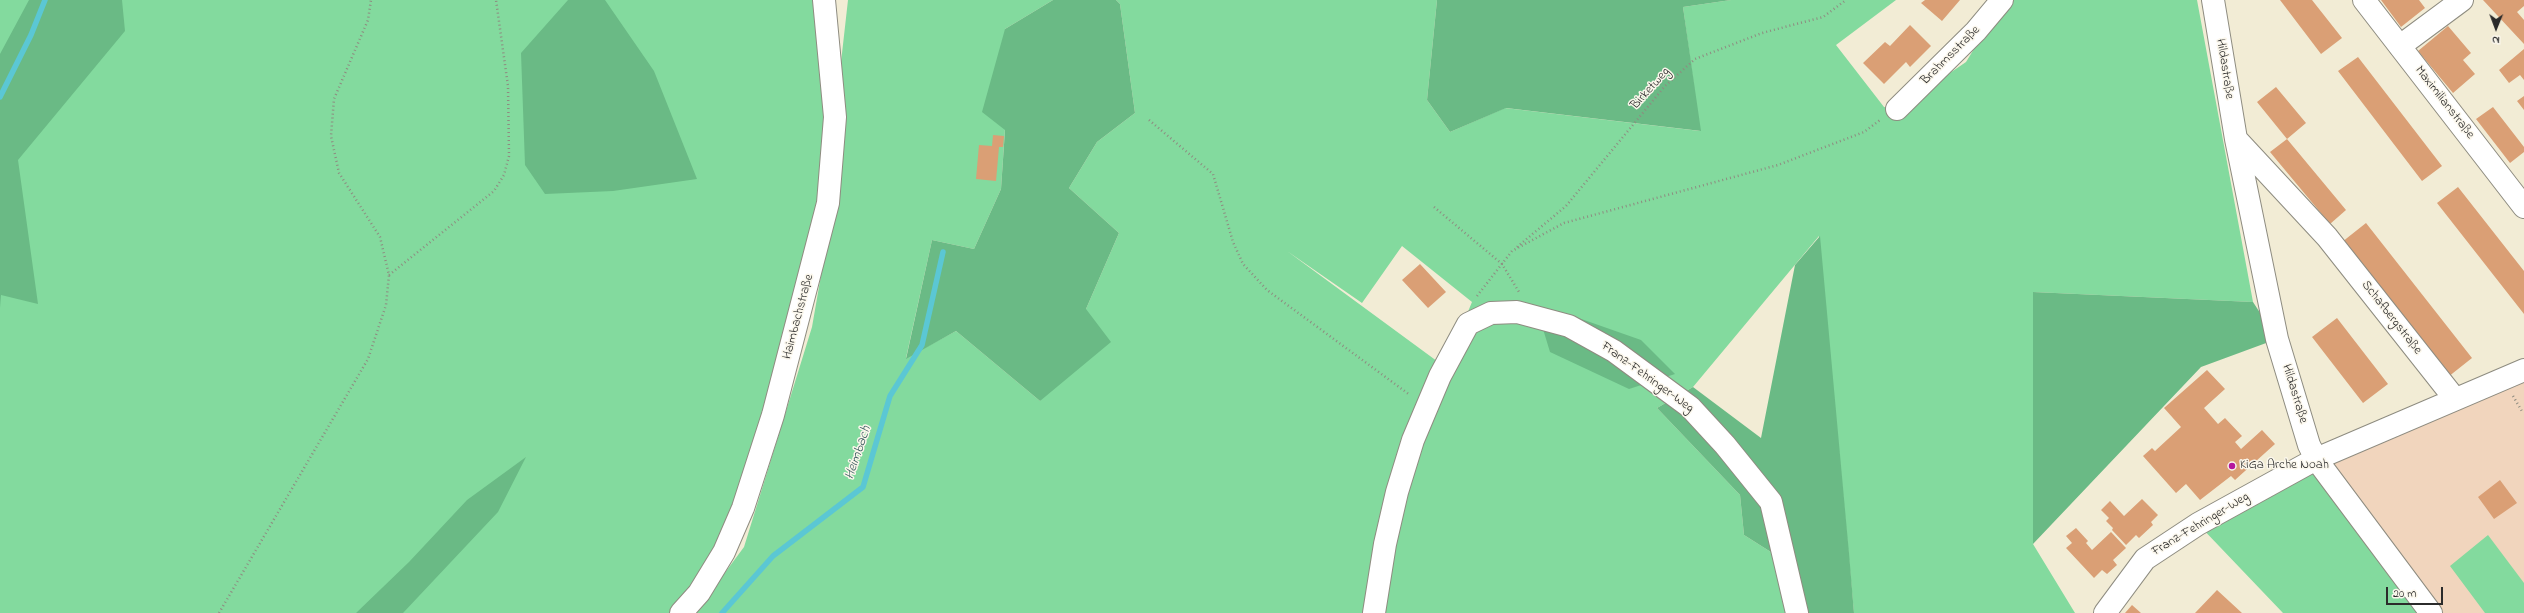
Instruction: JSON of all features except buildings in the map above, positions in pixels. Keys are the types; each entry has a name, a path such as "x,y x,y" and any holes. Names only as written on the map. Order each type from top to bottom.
{"street":[{"name":"Haimbachstraße","path":"681,613 699,593 724,552 743,508 773,415 828,204 835,117 824,0"},
{"name":"Brahmsstraße","path":"1897,109 1976,32 2002,0"},
{"name":"Hildastraße","path":"2213,0 2236,139 2277,339 2309,445 2316,459 2431,613"},
{"name":"Maximilianstraße","path":"2364,0 2524,207"},
{"path":"2400,46 2462,0"},
{"name":"Schafbergstraße","path":"2236,139 2327,237 2456,399"},
{"name":"Franz-Fehringer-Weg","path":"1468,324 1491,313 1517,312 1568,326 1614,351 1690,407 1725,445 1771,502 1797,613"},
{"path":"1374,613 1385,544 1397,492 1413,440 1440,376 1468,324"},
{"path":"2316,459 2524,370"},
{"name":"Franz-Fehringer-Weg","path":"2105,613 2144,559 2198,524 2316,459"}],"path":[{"path":"219,613 368,359 386,305 389,276 380,237 339,173 331,136 334,100 368,20 371,0"},
{"path":"389,276 494,191 504,176 509,156 508,86 496,0"},
{"name":"Birketweg","path":"1512,251 1566,206 1665,86 1695,59 1762,33 1822,17 1846,0"},
{"path":"1468,324 1472,302 1512,251 1564,223 1778,165 1864,132 1897,109"},
{"path":"1149,120 1213,174 1233,242 1243,264 1267,290 1427,407"},
{"path":"1434,207 1502,264 1533,316"}],"shaded area":[{"path":"2524,370 2524,613 2431,613 2316,459"}],"green space":[{"path":"0,0 818,0 816,32 832,132 823,209 725,540 680,613 0,613"},
{"path":"29,0 122,0 125,31 18,160 38,304 1,295 0,308 0,54"},
{"path":"568,0 605,0 654,71 697,179 613,191 545,194 525,165 521,53"},
{"path":"848,0 1053,0 1005,29 1005,129 1001,189 974,249 932,240 906,358 956,331 1040,401 1086,309 1119,233 1069,188 1097,142 1135,113 1120,4 1116,0 1437,0 1427,100 1450,132 1505,108 1700,131 1683,7 1731,0 1896,0 1836,45 1884,107 1897,109 1966,62 2004,0 2197,0 2253,302 2033,292 2033,544 2075,613 1854,613 1819,236 1693,387 1657,408 1740,495 1744,535 1774,554 1790,613 695,613 744,547 812,327 836,189 839,80","holes":["1402,246 1472,302 1445,367 1287,251 1362,303"]},
{"path":"1053,0 1116,0 1120,4 1135,113 1097,142 1069,188 1119,233 1086,309 1111,342 1040,401 956,331 906,359 932,240 974,249 1001,189 1005,130 982,112 1005,29"},
{"path":"1437,0 1731,0 1683,7 1701,131 1506,108 1450,132 1427,100"},
{"path":"1820,236 1854,613 1790,613 1774,554 1744,535 1740,495 1657,408 1693,387 1761,438 1795,265"},
{"path":"2033,292 2253,302 2277,339 2201,367 2033,544"},
{"path":"1567,314 1641,340 1675,374 1629,389 1550,352 1543,329"},
{"path":"526,457 498,512 403,613 356,613 409,562 467,500"},
{"path":"2316,459 2431,613 2283,613 2198,524"},
{"path":"2488,535 2524,583 2524,613 2485,613 2450,566"}],"waterway":[{"path":"0,97 31,35 45,0"},
{"name":"Heimbach","path":"722,613 773,556 863,487 890,396 922,345 943,252"}],"place":[{"name":"KiGa Arche Noah","path":"2232,466"}]}
